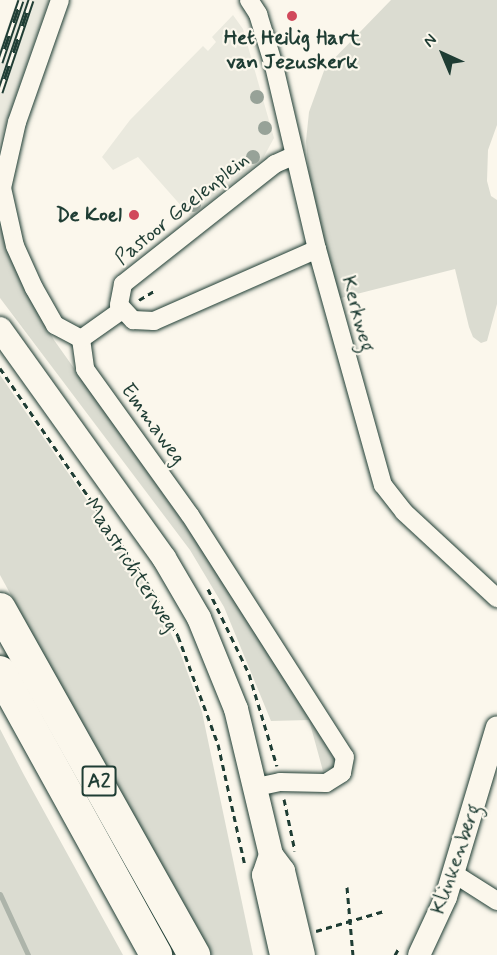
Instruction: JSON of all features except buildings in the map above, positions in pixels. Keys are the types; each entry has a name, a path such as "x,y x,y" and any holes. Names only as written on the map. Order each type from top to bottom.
{"highway":[{"name":"A2","path":"0,609 194,955"},
{"name":"A2","path":"0,672 156,955"}],"main road":[{"name":"Maastrichterweg","path":"0,329 181,586 229,690 256,787 271,855 283,871 303,955"},
{"name":"Maastrichterweg","path":"271,855 264,875 282,955"}],"street":[{"path":"60,0 17,122 2,188 15,246 34,288 55,325 81,339 122,310 133,320 154,321 317,249"},
{"name":"Kerkweg","path":"249,0 258,14 274,66 293,156 317,249 383,485 404,512 497,598"},
{"name":"Pastoor Geelenplein","path":"122,310 118,297 123,284 275,164 293,156"},
{"name":"Emmaweg","path":"81,339 85,369 190,514 338,741 345,765 338,777 326,783 280,782 256,787"},
{"name":"Klinkenberg","path":"419,955 453,873 497,727"},
{"path":"453,873 497,901"}],"path":[{"name":"Maastrichterweg","path":"0,368 146,579 178,636 218,744 246,868"},
{"path":"347,887 353,955"},
{"path":"315,932 384,911"}],"shaded area":[{"path":"17,0 49,0 0,141 0,49"},
{"path":"391,0 497,0 497,125 488,150 487,181 491,196 497,200 497,304 487,341 481,343 473,337 469,327 455,269 337,299 310,190 306,141 309,112 325,68"},
{"path":"233,15 243,29 274,138 262,160 191,217 138,157 113,170 102,157 130,120 203,46 208,51 216,42 212,37"},
{"path":"0,220 36,307 54,340 238,600 339,766 323,771 309,720 271,721 224,607 190,550 0,298"},
{"path":"0,375 150,591 180,652 202,712 253,955 208,955 0,575"},
{"path":"0,729 24,775 123,955 0,955"}],"waterway":[{"path":"0,894 28,955"}],"railway":[{"path":"0,62 21,0"},
{"path":"0,92 31,0"}],"place":[{"name":"Het Heilig Hart van Jezuskerk","path":"292,16"},
{"name":"De Koel","path":"134,215"}]}
